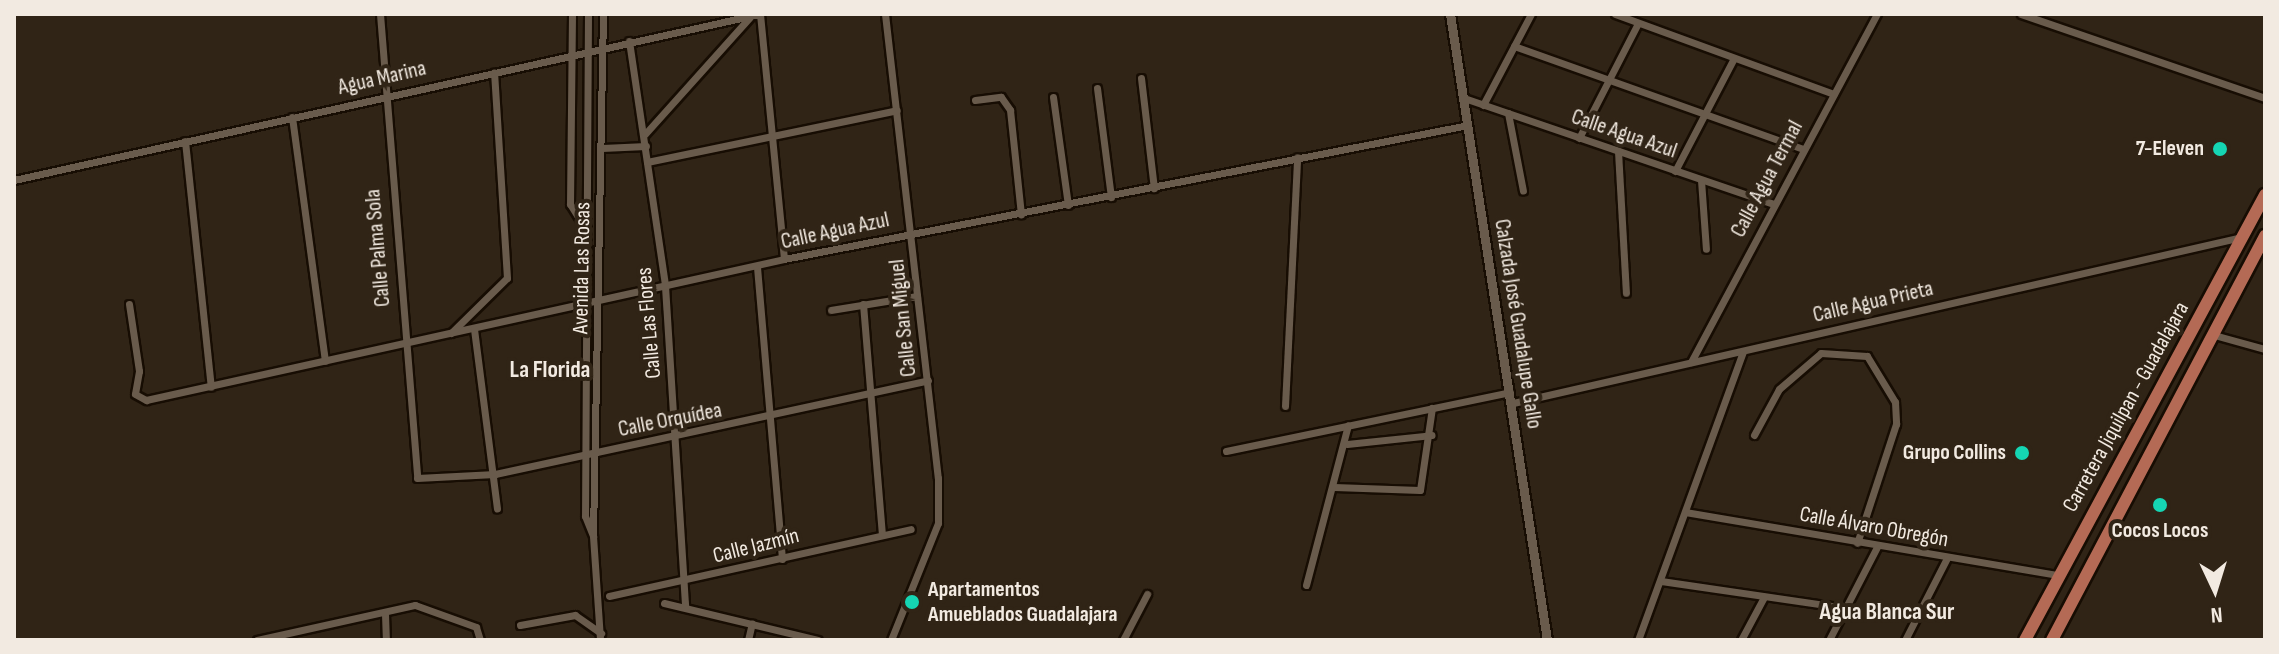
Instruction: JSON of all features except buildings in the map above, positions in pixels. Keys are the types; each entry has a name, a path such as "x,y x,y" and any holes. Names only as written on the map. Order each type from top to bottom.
{"highway":[{"name":"Carretera Jiquilpan - Guadalajara","path":"2025,640 2057,575 2264,198 2265,185"},
{"name":"Carretera Jiquilpan - Guadalajara","path":"2052,640 2265,236"}],"street":[{"name":"Calle Palma Sola","path":"380,14 382,97 417,478"},
{"name":"Avenida Las Rosas","path":"572,14 570,204 584,227"},
{"name":"Avenida Las Rosas","path":"588,14 584,455 585,516 593,536"},
{"name":"Avenida Las Rosas","path":"601,636 593,536 598,452 603,14"},
{"name":"Agua Marina","path":"14,180 759,14"},
{"path":"759,14 769,136 784,259"},
{"name":"Calle San Miguel","path":"885,14 928,380 938,523 891,640"},
{"name":"Calzada José Guadalupe Gallo","path":"1450,14 1513,403 1547,640"},
{"path":"1483,105 1531,14"},
{"path":"1615,14 1834,94"},
{"name":"Calle Agua Termal","path":"1691,362 1877,14"},
{"path":"2021,14 2265,98"},
{"path":"645,134 750,17"},
{"path":"1579,138 1638,23"},
{"name":"Calle Las Flores","path":"629,41 665,286 677,437 685,605"},
{"path":"1514,46 1803,149"},
{"path":"1675,171 1734,58"},
{"path":"449,335 507,278 494,72"},
{"path":"1141,78 1154,188"},
{"path":"1097,88 1111,197"},
{"path":"975,100 1001,97 1010,110 1021,214"},
{"path":"1053,97 1068,205"},
{"name":"Calle Agua Azul","path":"1464,98 1773,204"},
{"path":"647,162 897,110"},
{"path":"1508,113 1523,191"},
{"path":"292,117 325,361"},
{"name":"Calle Agua Azul","path":"129,304 138,399 211,387 784,259 1468,125"},
{"path":"185,141 211,387"},
{"path":"602,148 646,146"},
{"path":"1618,151 1626,293"},
{"path":"1285,406 1297,157"},
{"path":"1701,180 1706,249"},
{"name":"Calle Agua Prieta","path":"1513,403 2242,237"},
{"path":"757,267 782,559"},
{"path":"831,310 917,296"},
{"path":"863,304 882,534"},
{"path":"474,329 495,474 497,509"},
{"path":"2214,335 2265,349"},
{"path":"1640,640 1743,351"},
{"path":"1754,435 1779,389 1821,353 1867,356 1895,402 1896,424 1857,543"},
{"name":"Calle Orquídea","path":"417,478 495,474 772,418 928,380"},
{"path":"1226,451 1511,391"},
{"path":"1334,487 1420,490 1432,435 1432,408"},
{"path":"1306,585 1347,444 1348,425"},
{"path":"1347,444 1432,435"},
{"name":"Calle Álvaro Obregón","path":"1685,512 1877,547 2057,575"},
{"name":"Calle Jazmín","path":"609,596 684,582 911,529"},
{"path":"1829,640 1877,547"},
{"path":"1905,640 1947,558"},
{"path":"1661,581 1845,608"},
{"path":"1123,640 1147,594"},
{"path":"1741,640 1764,597"},
{"path":"664,603 685,605 818,640"},
{"path":"257,640 415,605 476,627 480,640"},
{"path":"385,614 386,640"},
{"path":"520,625 575,615 601,636"},
{"path":"748,640 752,623"}],"place":[{"name":"7-Eleven","path":"2220,149"},
{"name":"Grupo Collins","path":"2022,453"},
{"name":"Cocos Locos","path":"2160,505"},
{"name":"Apartamentos Amueblados Guadalajara","path":"912,602"}],"district":[{"name":"La Florida","path":"550,370"},
{"name":"Agua Blanca Sur","path":"1887,612"}]}
